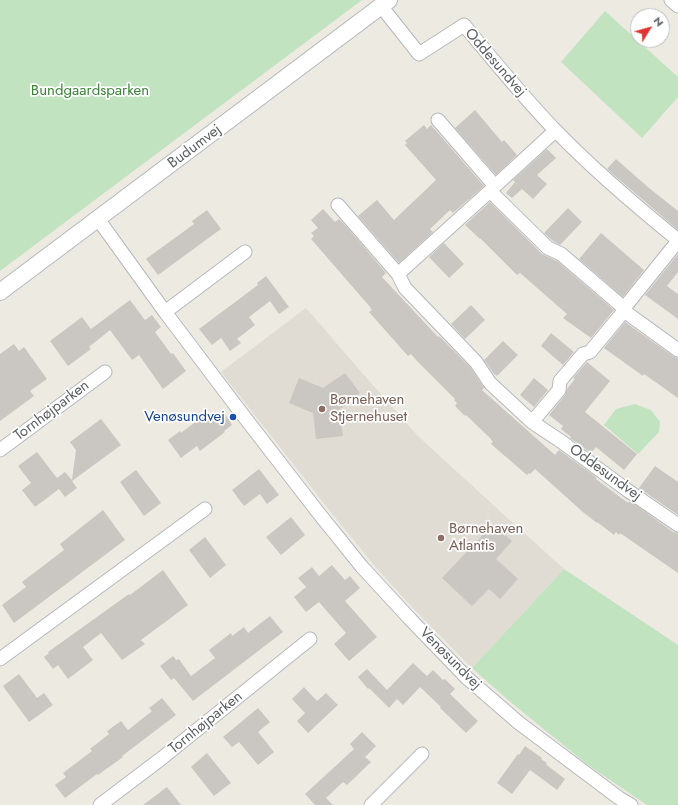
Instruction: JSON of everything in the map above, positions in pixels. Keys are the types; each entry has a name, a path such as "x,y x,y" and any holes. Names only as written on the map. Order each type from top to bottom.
{"street":[{"path":"671,0 678,6"},
{"name":"Oddesundvej","path":"385,3 419,54 464,25 522,95 556,130 602,176 678,241 590,352 583,354 560,381 559,390 532,422"},
{"name":"Budumvej","path":"0,292 385,3"},
{"path":"438,120 492,189 548,248 561,254 624,310 678,350"},
{"path":"398,274 556,130"},
{"name":"Oddesundvej","path":"338,206 398,274 405,288 476,362 490,383 532,422 678,525"},
{"name":"Venøsundvej","path":"98,219 238,410 362,567 467,678 519,723 619,798 631,805"},
{"path":"165,312 245,252"},
{"name":"Tornhøjparken","path":"0,450 105,372"},
{"path":"0,659 205,509"},
{"name":"Tornhøjparken","path":"100,805 162,758 310,639"},
{"path":"371,805 422,754"}],"shaded area":[{"path":"306,308 418,436 564,569 472,668 411,606 374,565 221,372"}],"green space":[{"name":"Bundgaardsparken","path":"0,0 362,0 0,271"},
{"path":"605,11 630,34 630,48 646,48 678,77 678,97 642,138 561,62"},
{"path":"635,404 651,410 660,422 659,432 638,454 604,425 616,409"},
{"path":"564,569 678,645 678,805 647,805 588,765 508,700 472,668"}],"building":[{"path":"475,110 502,142 504,140 517,155 496,175 455,128"},
{"path":"424,125 427,129 431,125 484,186 453,213 450,210 430,229 433,232 399,263 358,216 377,200 394,220 436,180 405,145 407,143 405,141"},
{"path":"547,149 556,158 537,175 547,184 533,199 522,189 512,198 506,193 515,182 513,180"},
{"path":"616,159 678,211 678,230 607,169"},
{"path":"490,202 542,254 557,261 614,310 591,338 563,318 567,314 520,273 517,275 465,225"},
{"path":"568,208 582,222 560,245 544,233"},
{"path":"323,209 335,222 339,219 346,226 386,273 382,277 438,337 439,336 470,367 484,388 482,390 555,455 559,450 628,503 630,501 673,532 678,533 678,573 620,533 619,535 616,532 614,535 597,523 535,469 527,475 491,444 493,441 455,406 457,403 454,400 455,399 411,354 408,356 369,312 372,310 371,308 311,239 314,236 311,233 318,228 311,220"},
{"path":"207,210 221,229 158,275 146,259 194,224 192,221"},
{"path":"601,233 644,270 623,297 579,259"},
{"path":"444,243 464,264 449,278 429,257"},
{"path":"678,254 678,272 667,286 678,294 678,319 645,295"},
{"path":"266,276 289,307 279,314 270,301 249,317 255,325 237,339 241,343 230,351 221,338 212,345 199,329 258,285 257,283"},
{"path":"130,300 145,320 152,315 161,327 155,332 186,371 163,389 139,355 132,360 110,330 89,347 91,349 68,366 50,341 82,317 91,329"},
{"path":"471,305 485,320 465,339 451,324"},
{"path":"625,322 678,358 678,398 644,374 643,376 604,348"},
{"path":"551,333 574,352 563,365 541,346"},
{"path":"503,341 518,355 497,376 484,360"},
{"path":"14,344 19,351 24,347 47,379 30,391 34,396 0,421 0,354"},
{"path":"587,362 610,381 585,412 637,454 624,470 596,447 591,453 570,438 571,437 561,429 563,426 549,415 565,395 567,389 575,379 573,378"},
{"path":"345,373 360,393 339,410 343,436 316,439 313,413 289,403 299,378 323,388"},
{"path":"534,378 548,390 534,407 520,395"},
{"path":"225,414 232,425 200,451 197,446 181,458 168,440 180,431 181,433 202,417 205,421 212,415 216,421"},
{"path":"101,419 121,445 72,481 77,488 65,497 59,489 35,507 22,490 31,483 18,466 37,452 57,478 65,472 72,480 76,450 70,442"},
{"path":"655,466 678,482 678,515 639,488"},
{"path":"259,469 279,495 267,504 260,494 244,506 232,490"},
{"path":"136,470 161,503 144,516 120,482"},
{"path":"103,510 125,540 14,623 2,605 26,587 22,582 64,550 60,544"},
{"path":"291,517 305,535 281,555 266,537"},
{"path":"493,524 512,541 496,559 518,579 500,599 489,589 472,606 442,578"},
{"path":"205,537 226,565 210,578 189,550"},
{"path":"332,565 345,580 350,576 360,588 345,601 377,637 349,661 334,644 346,633 319,602 306,612 294,597 306,587 298,578 312,567 319,576"},
{"path":"163,570 188,605 141,640 145,644 122,660 101,633 83,647 93,660 68,679 58,665 53,669 44,657 49,653 48,652"},
{"path":"270,616 283,632 193,701 174,678 171,680 160,666 173,656 176,660 179,659 191,676 215,658 209,650 231,633 232,636 244,627 248,633"},
{"path":"413,663 427,676 433,670 455,689 450,694 478,721 466,733 420,687 403,705 397,699 389,708 369,688 368,689 358,677 367,669 387,690"},
{"path":"19,674 37,698 44,693 53,705 29,722 3,686"},
{"path":"304,687 317,701 326,693 338,705 308,733 297,721 305,713 292,699"},
{"path":"162,698 176,715 122,756 123,757 65,798 55,785 66,777 63,773 92,751 90,749 109,734 107,731 121,721 128,730 152,711 149,708"},
{"path":"258,708 270,722 258,732 274,752 258,765 239,742 232,747 223,737"},
{"path":"362,732 376,746 365,757 371,762 347,785 343,782 326,798 333,805 315,805 305,794 354,749 350,744"},
{"path":"525,746 542,758 541,759 547,763 546,764 548,766 565,779 557,790 530,770 512,794 497,783"},
{"path":"207,753 231,783 214,796 191,767"},
{"path":"167,787 181,805 143,805"}],"place":[{"name":"Børnehaven Stjernehuset","path":"322,409"},
{"name":"Venøsundvej","path":"233,417"},
{"name":"Børnehaven Atlantis","path":"441,538"}]}
